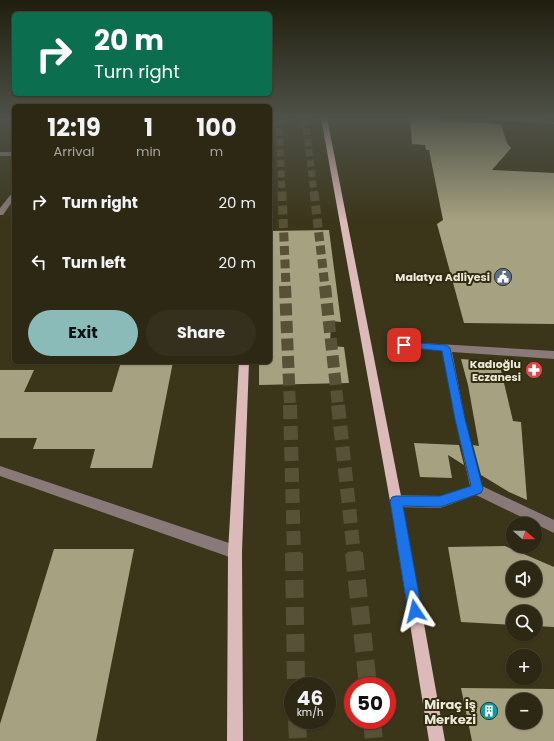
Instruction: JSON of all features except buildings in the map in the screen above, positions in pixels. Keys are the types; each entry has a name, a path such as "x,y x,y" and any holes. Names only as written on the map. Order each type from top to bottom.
{"main road":[{"path":"331,153 396,501 436,740"},
{"path":"235,741 235,552 244,364"}],"street":[{"path":"0,154 12,154"},
{"path":"0,213 12,197"},
{"path":"404,345 554,355"},
{"path":"446,348 460,419 477,489"},
{"path":"0,471 235,552"},
{"path":"396,501 440,502 477,489 554,526"}],"tunnel":[{"path":"280,153 282,193"},
{"path":"309,153 314,193"},
{"path":"282,192 286,287"},
{"path":"314,192 325,287"},
{"path":"285,286 290,406"},
{"path":"325,286 338,406"},
{"path":"290,405 294,554"},
{"path":"338,405 354,554"},
{"path":"294,553 296,677"},
{"path":"354,553 367,677"},
{"path":"297,729 298,741"},
{"path":"373,729 374,741"}],"place":[{"name":"Malatya Adliyesi","path":"503,277"},
{"name":"Kadıoğlu Eczanesi","path":"534,370"},
{"name":"Miraç iş Merkezi","path":"489,711"}],"route":[{"path":"404,345 446,348 460,419 477,489 440,502 396,501 415,611"}]}
